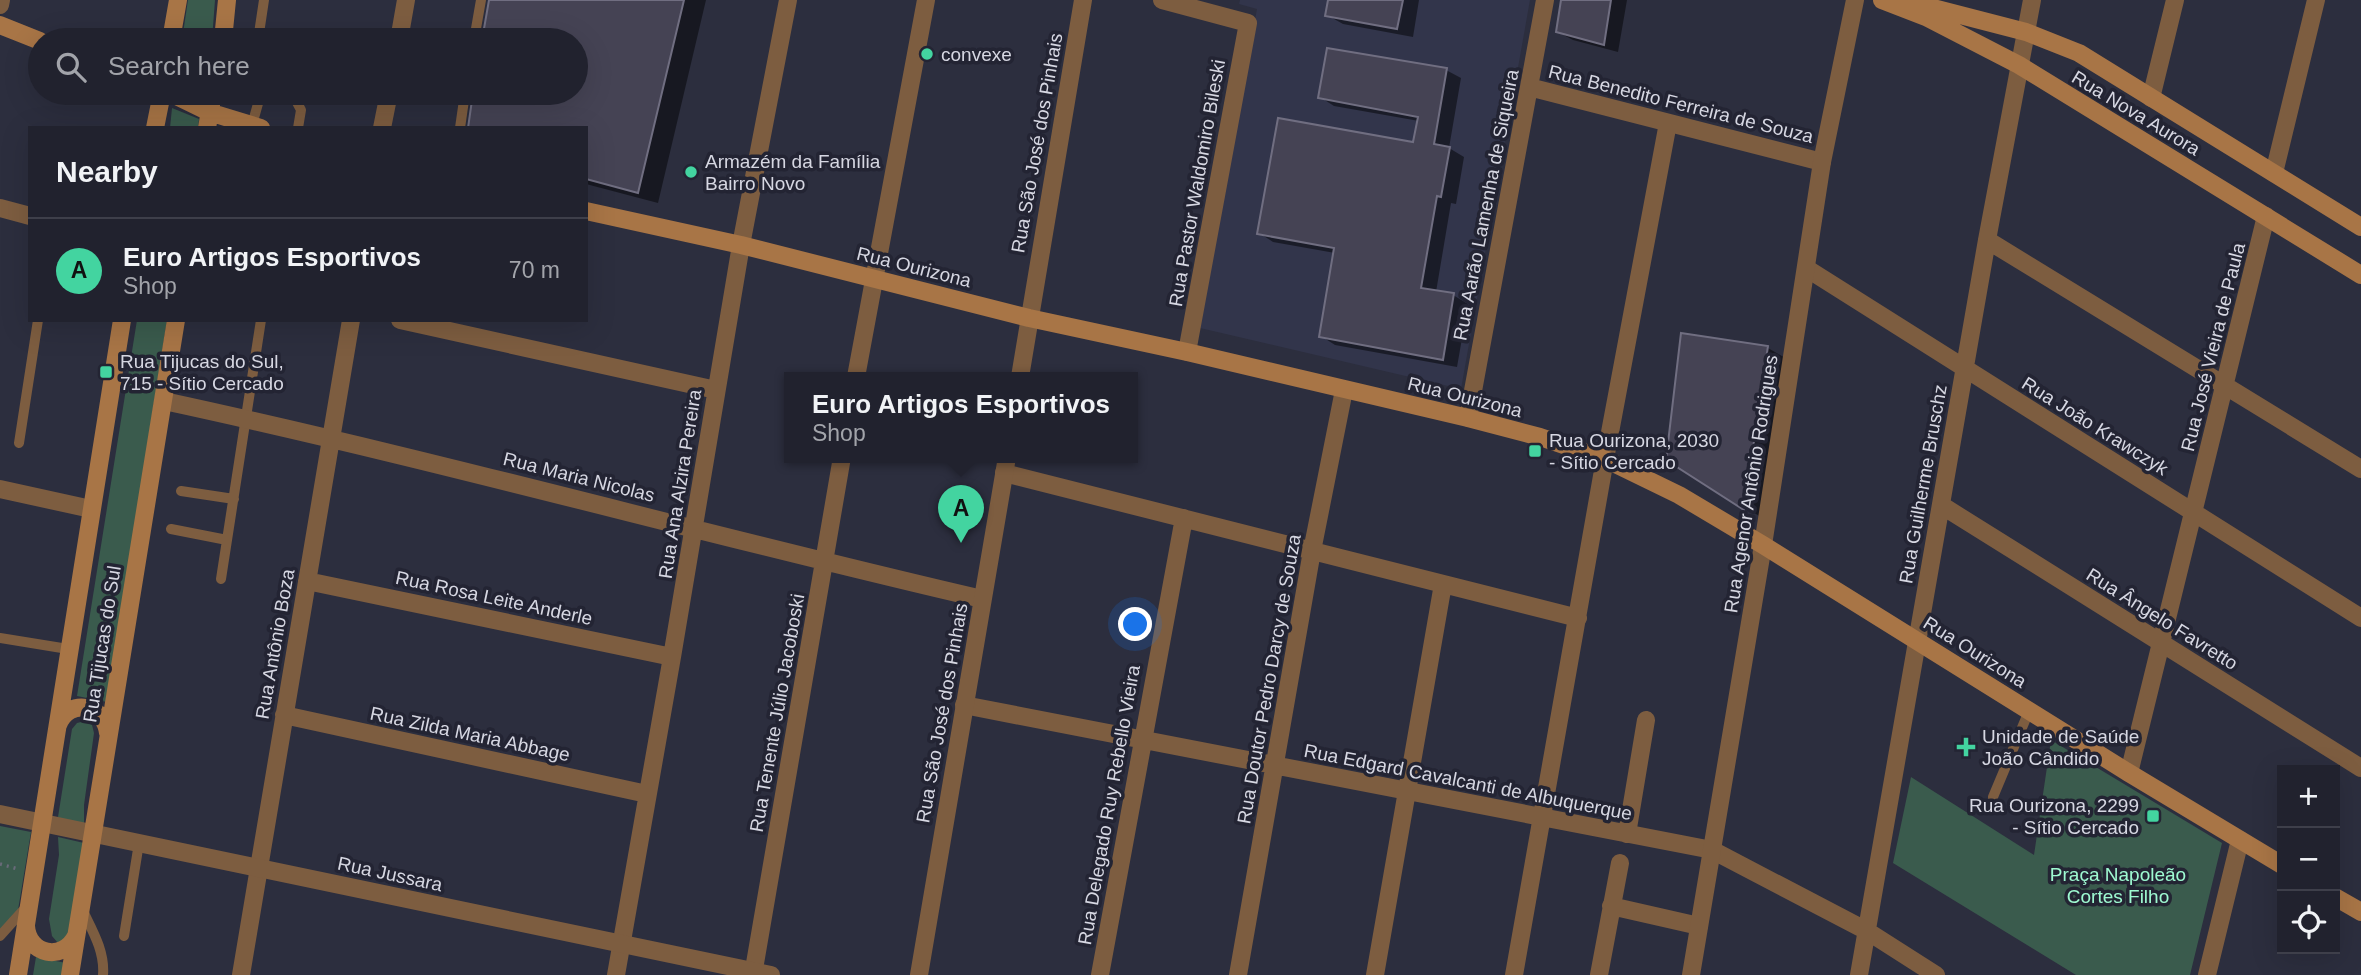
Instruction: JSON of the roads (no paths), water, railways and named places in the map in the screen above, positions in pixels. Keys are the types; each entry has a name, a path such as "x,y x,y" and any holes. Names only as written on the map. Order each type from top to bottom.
{"main road":[{"path":"173,28 178,0"},
{"path":"224,28 228,0"},
{"name":"Rua Nova Aurora","path":"1882,0 1926,17 2019,65 2361,275"},
{"name":"Rua Nova Aurora","path":"1901,0 2026,32 2079,53 2361,227"},
{"path":"0,25 28,36"},
{"path":"155,126 160,105"},
{"path":"187,105 208,120 257,126"},
{"name":"Rua Ourizona","path":"588,211 741,245 1029,318 1468,418 1540,437 1605,459 1679,495 1763,545 2277,862"},
{"name":"Rua Tijucas do Sul","path":"18,975 122,322"},
{"name":"Rua Tijucas do Sul","path":"70,975 176,322"},
{"path":"56,728 68,711 77,707 88,707 105,719 108,740"},
{"path":"2340,900 2361,912"},
{"path":"26,923 26,934 32,944 41,951 52,954 64,950 72,943 77,933"}],"street":[{"path":"400,28 406,0"},
{"name":"Rua Ana Alzira Pereira","path":"616,975 695,528 741,245 788,0"},
{"path":"857,372 926,0"},
{"name":"Rua São José dos Pinhais","path":"1021,372 1083,0"},
{"name":"Rua Pastor Waldomiro Bileski","path":"1162,0 1248,23 1187,352"},
{"name":"Rua Aarão Lamenha de Siqueira","path":"1468,418 1545,0"},
{"name":"Rua Agenor Antônio Rodrigues","path":"1691,975 1763,545 1822,162 1855,0"},
{"name":"Rua Guilherme Bruschz","path":"1859,975 1964,369 2032,0"},
{"name":"Rua Nova Aurora","path":"2151,98 2175,0"},
{"path":"2274,173 2316,0"},
{"name":"Rua Benedito Ferreira de Souza","path":"1530,87 1822,162"},
{"path":"382,126 387,105"},
{"path":"1514,975 1605,459 1668,122"},
{"path":"0,208 28,215"},
{"name":"Rua José Vieira de Paula","path":"2129,773 2266,216"},
{"path":"1987,240 2361,470"},
{"name":"Rua João Krawczyk","path":"1806,268 2361,618"},
{"name":"Rua Antônio Boza","path":"241,975 351,322"},
{"path":"409,322 716,390"},
{"name":"Rua Doutor Pedro Darcy de Souza","path":"1238,975 1312,551 1344,390"},
{"name":"Rua Maria Nicolas","path":"164,401 331,438 982,599"},
{"name":"Rua Tenente Júlio Jacoboski","path":"759,974 841,463"},
{"path":"1005,465 1184,518 1578,618"},
{"name":"Rua São José dos Pinhais","path":"919,975 1005,465"},
{"path":"0,489 90,509"},
{"name":"Rua Ângelo Favretto","path":"1941,505 2361,768"},
{"name":"Rua Delegado Ruy Rebello Vieira","path":"1100,975 1141,740 1184,518"},
{"name":"Rua Rosa Leite Anderle","path":"307,581 672,657"},
{"path":"1375,975 1443,584"},
{"name":"Rua Edgard Cavalcanti de Albuquerque","path":"964,705 1712,850 1867,931 1936,975"},
{"name":"Rua Zilda Maria Abbage","path":"284,715 647,794"},
{"path":"1627,834 1646,720"},
{"name":"Rua Jussara","path":"0,814 759,974"},
{"path":"2207,975 2240,839"},
{"path":"1599,975 1619,863"},
{"path":"1611,906 1699,926"}],"lane":[{"path":"260,28 264,0"},
{"path":"476,28 481,0"},
{"path":"257,126 260,105"},
{"path":"298,105 301,110 298,126"},
{"path":"460,126 463,105"},
{"path":"19,443 37,322"},
{"path":"221,579 261,322"},
{"path":"181,491 234,499"},
{"path":"171,529 227,540"},
{"path":"0,638 68,649"},
{"path":"1993,797 2029,711"},
{"path":"124,936 139,843"},
{"path":"0,936 29,904"},
{"path":"82,907 99,945 104,963 103,975"}],"place":[{"name":"convexe","path":"927,54"},
{"name":"Armazém da Família Bairro Novo","path":"691,172"},
{"name":"Rua Tijucas do Sul, 715 - Sítio Cercado","path":"106,372"},
{"name":"Rua Ourizona, 2030 - Sítio Cercado","path":"1535,451"},
{"name":"Euro Artigos Esportivos","path":"961,543"},
{"name":"Unidade de Saúde João Cândido","path":"1966,747"},
{"name":"Rua Ourizona, 2299 - Sítio Cercado","path":"2153,816"}],"park label":[{"name":"Praça Napoleão Cortes Filho","path":"2118,885"}]}
